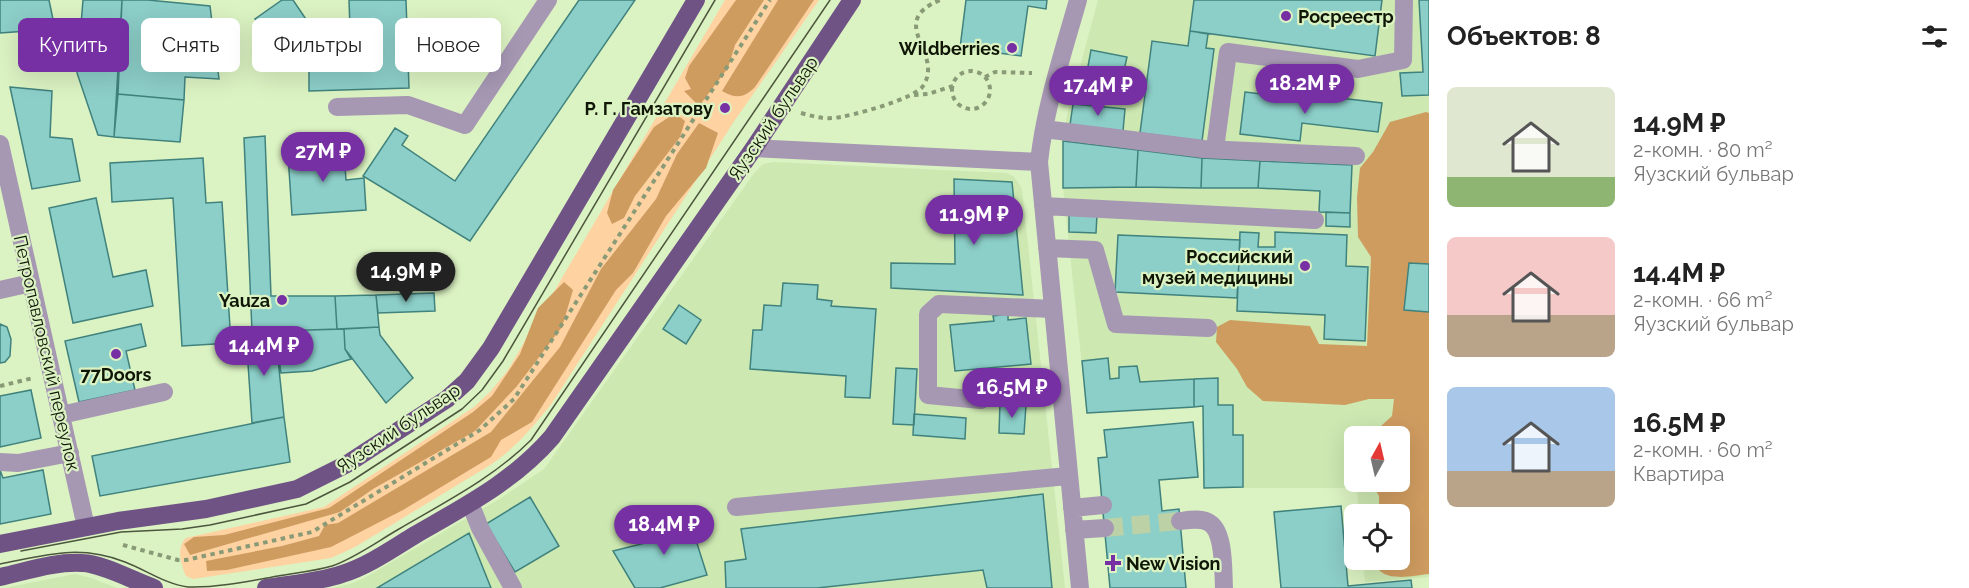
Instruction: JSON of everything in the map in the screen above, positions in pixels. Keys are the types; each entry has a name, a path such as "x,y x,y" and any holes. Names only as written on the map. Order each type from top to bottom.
{"main road":[{"name":"Яузский бульвар","path":"0,544 86,527 206,509 297,489 347,465 447,399 467,381 491,348 696,0"},
{"name":"Яузский бульвар","path":"266,588 323,579 362,567 470,503 515,474 534,458 552,437 754,148 852,0"},
{"path":"0,577 58,564 84,563 154,588"}],"street":[{"path":"337,106 408,105 465,125 548,0"},
{"path":"1078,0 1044,129 1039,162 1080,588"},
{"path":"1215,149 1228,52 1358,69 1403,60 1404,0"},
{"path":"1044,129 1215,149 1356,156"},
{"name":"Петропавловский переулок","path":"0,144 86,527"},
{"path":"754,148 1039,162"},
{"path":"1043,206 1315,220"},
{"path":"1047,248 1095,250 1116,324 1208,328"},
{"path":"0,290 31,283"},
{"path":"981,400 928,395 928,314 939,304 1053,309"},
{"path":"61,415 164,392"},
{"path":"0,462 18,463 70,453"},
{"path":"736,507 1068,476"},
{"path":"470,503 480,528 513,588"},
{"path":"1071,508 1102,505"},
{"path":"1180,521 1201,520 1212,524 1218,532 1224,588"},
{"path":"1074,531 1105,528"}],"path":[{"path":"913,95 924,85 928,68 926,54 917,40 915,25 917,16 928,5 940,0"},
{"path":"974,71 985,77 990,88 989,96 985,104 969,110 955,100 952,93 953,87 958,77 965,72 974,71"},
{"path":"985,77 995,72 1032,73"},
{"path":"798,112 816,117 834,118 872,109 913,95 953,87"},
{"path":"0,386 26,380"},
{"path":"122,539 125,551"},
{"path":"123,545 178,560 186,560"}],"shaded area":[{"path":"725,0 819,0 735,120 552,403 522,438 487,467 355,547 331,558 193,579 186,576 180,551 186,538 324,507 474,407 490,392 508,370"},
{"path":"736,0 764,0 735,45 728,68 699,106 684,91 691,89 685,78 689,66"},
{"path":"778,0 814,0 755,87 740,96 722,91"},
{"path":"1098,0 1429,0 1429,577 1365,582 1364,570 1410,570 1410,504 1358,504 1357,492 1410,492 1410,426 1344,426 1344,488 1204,488 1203,406 1087,413 1063,188 1063,141 1067,115"},
{"path":"675,113 685,121 680,137 635,196 624,218 612,224 607,213 613,190 654,127"},
{"path":"1429,113 1429,574 1405,577 1389,576 1379,570 1410,570 1410,504 1379,504 1377,492 1410,492 1410,426 1381,426 1392,416 1394,399 1369,399 1345,405 1263,401 1247,387 1237,369 1216,342 1217,327 1230,320 1310,326 1319,344 1367,346 1371,257 1358,237 1357,197 1360,168 1373,152 1390,122"},
{"path":"699,123 718,133 706,168 666,216 633,273 616,290 532,422 501,440 491,457 403,510 331,547 227,570 207,571 206,561 319,536 325,525 338,523 491,432 560,347 601,269 656,199 677,154"},
{"path":"774,162 1006,173 1018,182 1022,190 1065,588 333,588 368,576 501,498 544,469 755,172 763,164"},
{"path":"564,282 573,290 562,327 517,386 475,431 373,489 340,512 190,555 184,544 194,537 224,535 329,508 473,412 492,396 520,354 538,308"},
{"path":"75,574 117,588 4,588"}],"building":[{"path":"0,0 49,0 53,18 18,18 18,32 0,33"},
{"path":"83,0 122,0 121,18 82,18"},
{"path":"122,0 210,6 211,18 141,18 141,72 218,72 219,79 185,77 184,100 118,94 119,72 129,72 129,18 121,18"},
{"path":"282,0 293,0 305,18 256,18"},
{"path":"349,0 406,0 407,18 395,18 395,72 408,72 409,88 309,91 309,72 383,72 383,18 350,18"},
{"path":"579,0 635,0 470,241 363,176 395,128 408,136 402,145 455,181"},
{"path":"966,0 1047,0 1046,9 1028,6 1021,56 960,48"},
{"name":"Росреестр","path":"1194,0 1382,0 1375,56 1190,31"},
{"path":"1419,0 1429,0 1429,95 1402,96 1400,73 1423,72"},
{"path":"1190,31 1208,34 1206,48 1214,49 1202,141 1140,133 1152,41 1188,46"},
{"path":"1091,50 1127,57 1122,79 1087,72"},
{"path":"118,72 114,137 98,135 77,73"},
{"path":"10,87 52,91 50,137 72,139 80,181 32,189"},
{"path":"1245,92 1305,99 1306,94 1382,103 1378,132 1302,123 1300,141 1240,134"},
{"path":"118,94 184,100 180,142 114,137"},
{"path":"1073,104 1125,109 1123,131 1070,125"},
{"path":"265,136 271,296 335,296 337,329 252,332 244,138"},
{"path":"325,141 325,153 344,152 346,180 364,178 366,210 292,215 288,155 308,154 307,142"},
{"path":"1063,141 1138,150 1136,187 1063,188"},
{"path":"1138,150 1202,158 1201,188 1136,187"},
{"path":"203,158 206,203 222,202 231,343 182,346 173,198 112,202 110,163"},
{"path":"1202,158 1260,161 1258,188 1201,188"},
{"path":"1260,161 1352,165 1350,213 1319,212 1320,191 1258,188"},
{"path":"954,179 1012,182 1023,295 891,288 891,263 955,264"},
{"path":"96,198 113,277 146,270 153,306 73,323 49,208"},
{"path":"1326,212 1350,213 1350,227 1326,226"},
{"path":"1069,214 1097,215 1096,233 1069,232"},
{"path":"1240,232 1259,233 1258,247 1275,247 1275,232 1347,235 1346,266 1368,267 1365,341 1324,339 1325,315 1237,311"},
{"path":"1118,235 1240,240 1237,298 1115,292"},
{"path":"1409,263 1429,264 1429,312 1404,310"},
{"path":"783,283 818,285 817,299 832,301 831,306 876,309 870,398 845,397 846,376 750,369 753,330 762,330 764,305 781,306"},
{"path":"434,293 435,311 378,313 376,295"},
{"path":"376,295 379,327 337,329 335,296"},
{"path":"679,305 701,320 686,344 663,329"},
{"path":"1008,314 1008,320 1026,318 1031,364 955,371 950,325 994,321 993,316"},
{"path":"0,324 7,327 11,339 10,356 5,362 0,363"},
{"path":"141,324 146,346 126,351 135,390 79,402 65,341"},
{"path":"379,327 380,335 413,378 386,403 345,349 344,329"},
{"path":"344,329 345,349 351,359 312,371 281,373 275,331"},
{"path":"275,331 284,417 252,423 247,349 249,332"},
{"path":"1108,358 1110,379 1119,378 1119,367 1137,366 1140,382 1194,379 1194,407 1087,413 1082,361"},
{"path":"896,368 917,369 914,425 893,424"},
{"path":"1218,378 1218,405 1233,405 1233,435 1243,435 1243,487 1204,488 1203,406 1194,407 1194,379"},
{"path":"31,390 41,438 0,447 0,396"},
{"path":"1000,403 1026,405 1024,434 999,433"},
{"path":"914,414 966,418 965,439 913,435"},
{"path":"284,417 290,462 100,496 92,456"},
{"path":"1193,422 1198,477 1159,480 1162,511 1179,509 1186,588 1110,588 1098,458 1107,457 1104,430"},
{"path":"0,470 3,478 43,470 51,514 0,524"},
{"path":"1043,494 1052,588 987,588 983,570 817,588 726,588 725,562 746,559 741,529"},
{"path":"530,497 559,546 515,572 486,524"},
{"path":"1341,506 1344,570 1347,570 1348,586 1411,580 1412,588 1281,588 1274,512"},
{"path":"688,515 707,575 660,588 635,588 613,551 657,540 651,523"},
{"path":"469,533 491,588 377,588"}],"tunnel":[{"path":"1105,528 1180,521"}],"tram line":[{"path":"21,551 121,532 210,525 306,504 350,482 462,409 482,390 503,361 715,0"},
{"path":"0,564 62,553 93,553 125,562 163,580 188,587 233,584 312,571 341,563 358,554 485,478 531,440 830,0"}],"place":[{"name":"Росреестр","path":"1286,16"},
{"name":"Wildberries","path":"1012,48"},
{"name":"Р. Г. Гамзатову","path":"725,108"},
{"name":"Российский музей медицины","path":"1305,266"},
{"name":"Yauza","path":"282,300"},
{"name":"77Doors","path":"116,354"},
{"name":"New Vision","path":"1113,563"}]}
